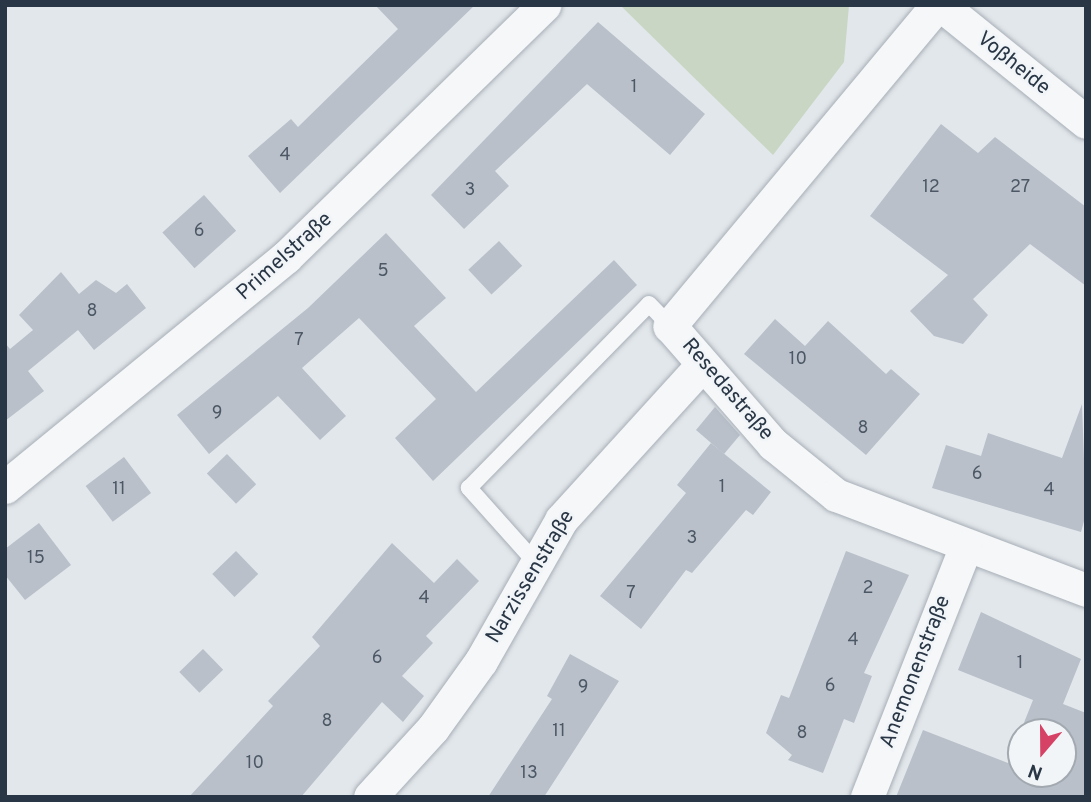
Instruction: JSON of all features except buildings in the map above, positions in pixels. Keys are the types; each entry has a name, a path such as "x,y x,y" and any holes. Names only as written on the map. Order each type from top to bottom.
{"street":[{"name":"Primelstraße","path":"5,487 276,266 544,5"},
{"name":"Voßheide","path":"939,5 1086,122"},
{"name":"Resedastraße","path":"939,5 670,326 773,444 836,495 965,548 1086,590"},
{"name":"Narzissenstraße","path":"370,797 433,728 481,660 561,520 702,365"},
{"name":"Anemonenstraße","path":"867,797 965,548"}],"lane":[{"path":"536,563 469,488 649,304 670,326"}],"green space":[{"path":"620,5 849,5 844,62 773,155"}]}
